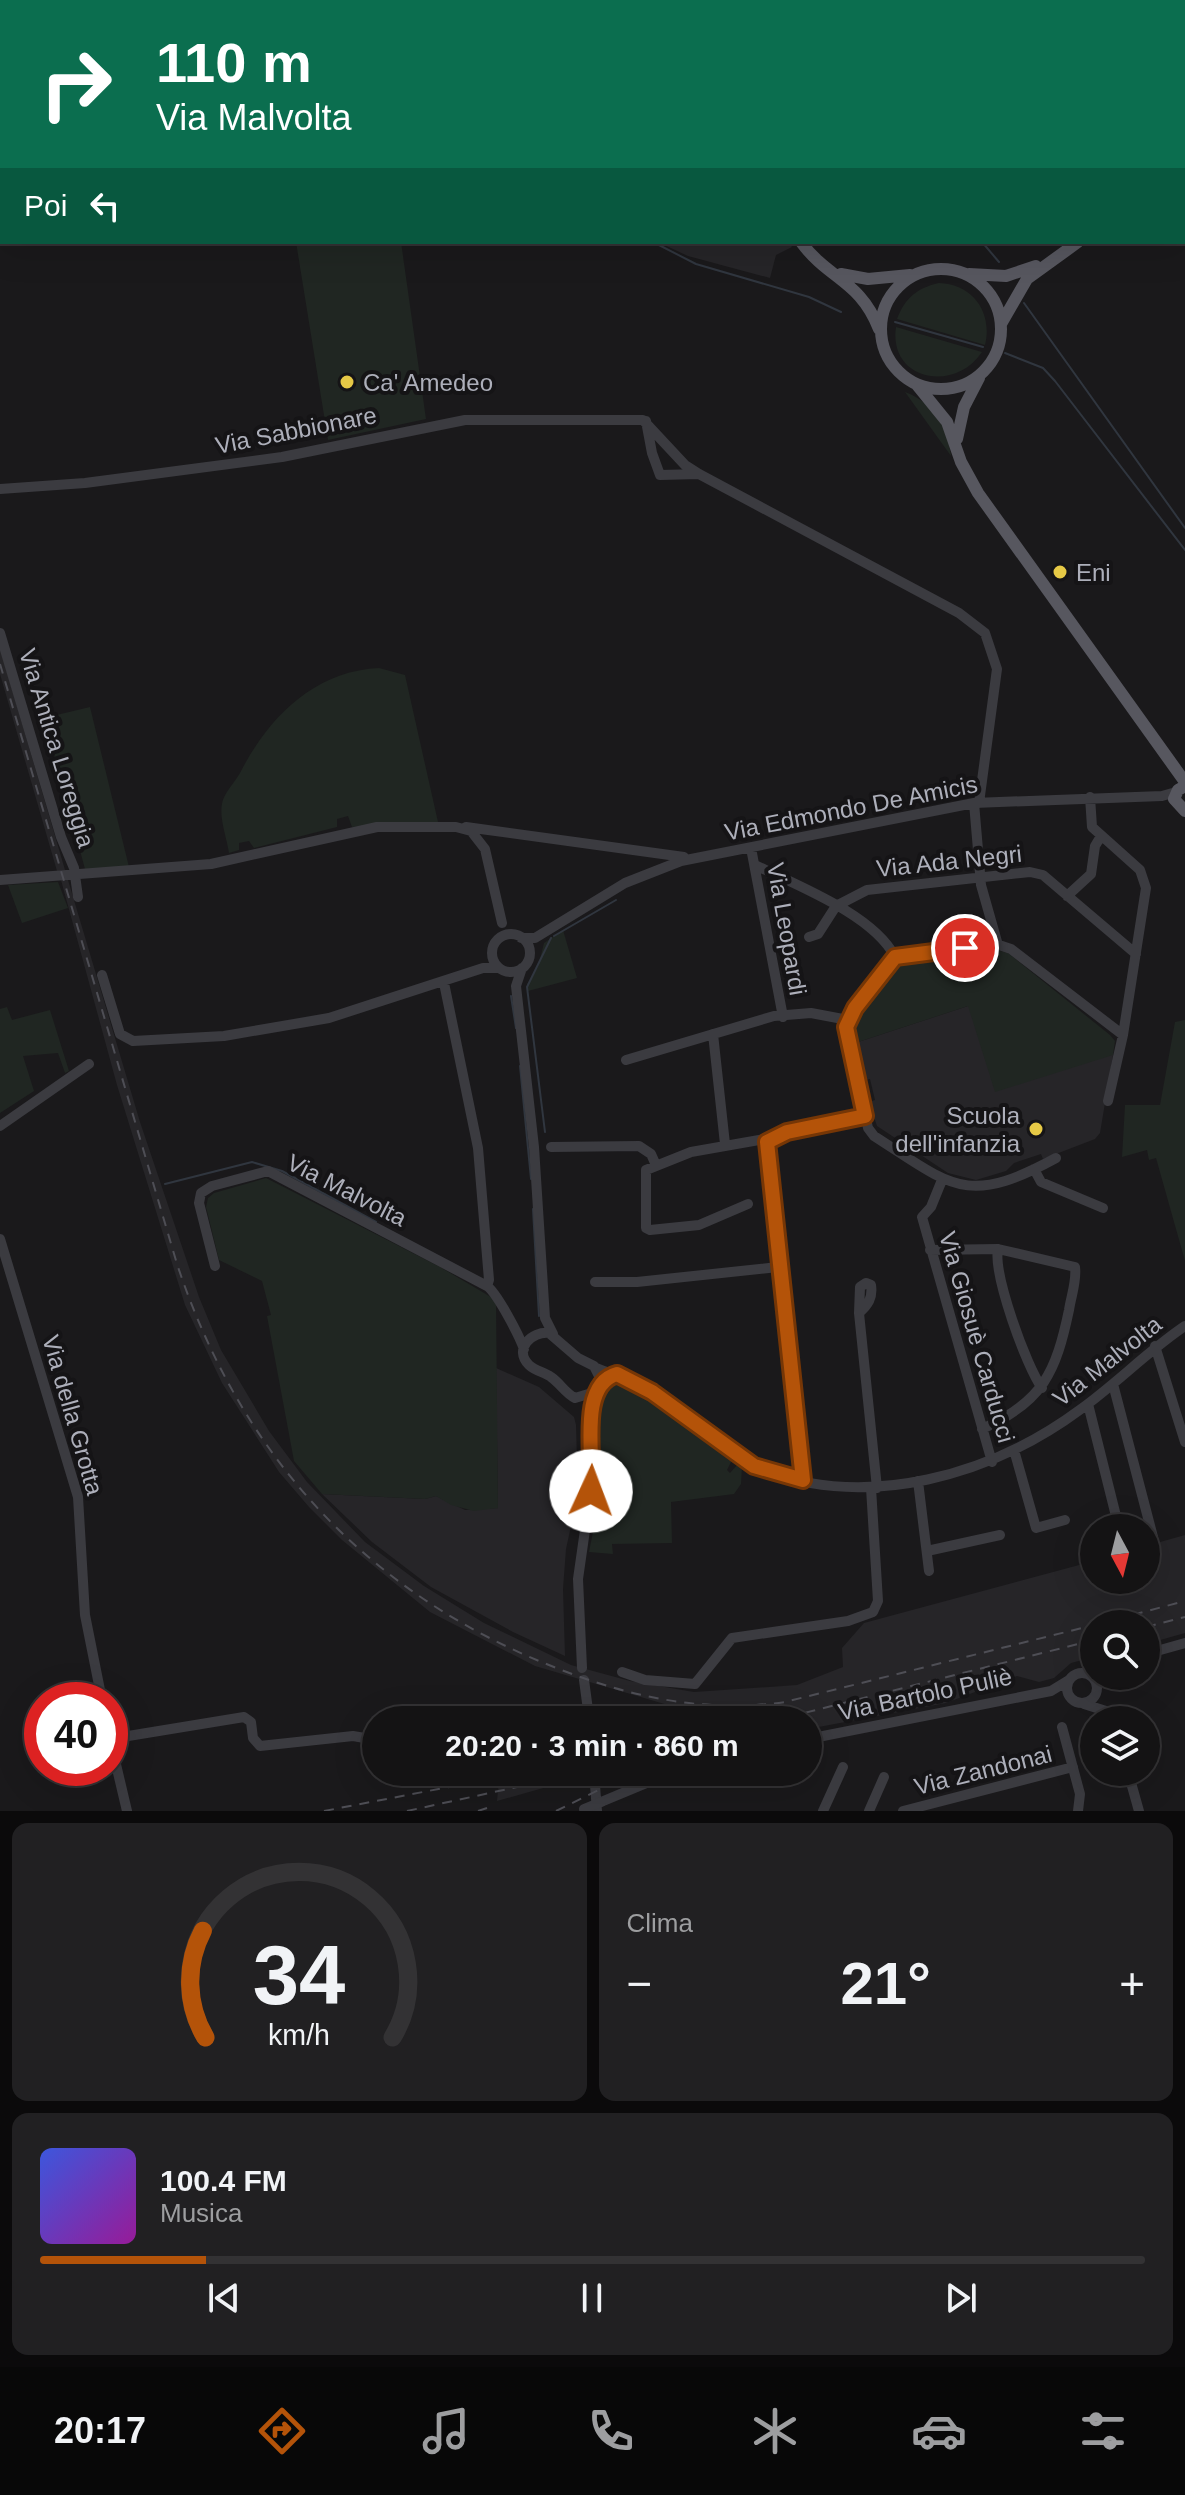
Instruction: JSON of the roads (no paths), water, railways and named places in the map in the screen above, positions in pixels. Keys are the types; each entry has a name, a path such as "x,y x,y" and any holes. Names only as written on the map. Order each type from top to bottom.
{"main road":[{"path":"803,244 829,270 863,296 891,364 917,385 945,418 978,493 1180,785 1175,802 1182,810"},
{"path":"957,446 964,407 994,356 1001,324 1021,286 1054,257 1075,244"},
{"path":"829,270 868,279 942,269 964,274 1006,276 1054,257"},
{"path":"880,332 888,300 902,283 921,273"},
{"path":"964,274 989,294 1001,324"},
{"path":"917,385 951,389 981,374"}],"street":[{"name":"Via Sabbionare","path":"0,489 85,483 282,457 465,420 646,421"},
{"path":"646,421 660,475 699,474"},
{"path":"646,421 685,465 699,474 959,613 985,633 997,669 976,803 980,876 998,945"},
{"name":"Via Antica Loreggia","path":"0,633 75,875 78,897"},
{"name":"Via Edmondo De Amicis","path":"535,938 648,873 697,858 976,803 1156,796 1180,785"},
{"name":"Via Edmondo De Amicis","path":"1156,796 1182,810"},
{"path":"1090,797 1092,827 1140,870 1146,888 1123,1035 1108,1101"},
{"path":"453,827 471,831 486,851 502,923 499,939 483,968"},
{"path":"453,827 463,831 477,844 492,879"},
{"name":"Via Edmondo De Amicis","path":"0,880 221,863 369,828 453,827 637,853 697,858"},
{"path":"486,851 491,838 503,833"},
{"path":"1067,896 1091,874 1095,846 1101,836"},
{"name":"Via Leopardi","path":"751,848 783,1017"},
{"path":"637,853 650,859 648,873"},
{"path":"755,865 836,906 878,936 895,957"},
{"name":"Via Ada Negri","path":"836,906 883,886 1037,873 1136,954"},
{"path":"809,937 818,934 836,906"},
{"path":"502,923 518,936 530,954"},
{"path":"499,939 518,936 535,938 516,986 534,1147 545,1318 555,1336 578,1358 596,1368 597,1389 590,1419 593,1474 577,1606 582,1668"},
{"path":"1056,1158 1034,1169 977,1188 942,1180 872,1135 846,1034 848,1020 895,957 998,945 1011,949 1123,1035"},
{"path":"492,955 516,986"},
{"path":"102,975 120,1034 133,1041 224,1036 329,1018 483,968 522,968"},
{"path":"444,983 478,1148 487,1286 500,1298 528,1364 549,1375 577,1399 590,1419"},
{"name":"Via Leopardi","path":"626,1060 783,1017 811,1013 848,1020"},
{"path":"713,1036 725,1144"},
{"path":"0,1126 89,1064"},
{"path":"748,1204 699,1225 650,1230 646,1228 646,1170 655,1163 725,1144 770,1138 865,1116"},
{"path":"770,1138 767,1148 778,1267 803,1480"},
{"path":"551,1147 639,1146 651,1154 655,1163"},
{"path":"1034,1169 1041,1182 1103,1208"},
{"name":"Via Malvolta","path":"215,1266 199,1203 201,1193 212,1186 264,1171 487,1286"},
{"name":"Via Giosuè Carducci","path":"942,1180 931,1207 922,1217 992,1462"},
{"name":"Via della Grotta","path":"0,1239 78,1497 85,1615 98,1682"},
{"path":"930,1250 998,1249 1075,1267 1076,1276 1057,1361 1042,1388 1014,1412 982,1429"},
{"path":"998,1249 997,1262 1013,1319 1027,1361 1042,1388"},
{"path":"595,1282 637,1282 778,1267"},
{"path":"622,1672 645,1680 695,1684 732,1638 848,1621 873,1612 878,1601 874,1488 859,1313"},
{"path":"524,1349 527,1340 536,1334 545,1318"},
{"name":"Via Malvolta","path":"596,1368 617,1374 652,1392 754,1466 803,1480 874,1488 918,1481 992,1462 1088,1404 1155,1346 1185,1326"},
{"path":"516,1332 555,1336"},
{"path":"1155,1346 1185,1442"},
{"path":"577,1399 617,1374"},
{"path":"1113,1384 1147,1514"},
{"path":"1088,1404 1116,1514"},
{"path":"1014,1450 1036,1528 1065,1520"},
{"path":"918,1481 929,1571"},
{"path":"927,1551 1000,1535"},
{"path":"1160,1650 1185,1643"},
{"path":"1070,1698 1069,1680 1080,1676"},
{"path":"584,1680 588,1706"},
{"name":"Via Bartolo Puliè","path":"822,1736 1051,1691 1069,1680"},
{"path":"1083,1704 1094,1698 1096,1690"},
{"path":"1051,1691 1090,1706"},
{"path":"128,1736 244,1717 251,1722 253,1738 260,1746 362,1738"},
{"path":"1062,1727 1080,1794 1078,1811"},
{"path":"823,1811 843,1767"},
{"name":"Via Zandonai","path":"903,1811 1073,1767"},
{"path":"869,1811 884,1777"},
{"path":"121,1786 127,1811"},
{"path":"596,1786 599,1806"},
{"path":"583,1810 643,1786"},
{"path":"1132,1786 1139,1811"}],"waterway":[{"path":"657,244 696,264 809,297 841,312"},
{"path":"984,244 999,262"},
{"path":"1024,303 1185,528"},
{"path":"895,322 983,347"},
{"path":"1005,353 1043,368 1055,381 1185,550"},
{"path":"554,936 616,900"},
{"path":"545,1132 527,987 551,938"},
{"path":"511,996 516,1028"},
{"path":"520,1066 531,1179"},
{"path":"165,1184 252,1162 282,1171 376,1222"},
{"path":"533,1209 539,1316"}],"railway":[{"path":"0,664 177,1264 204,1334 237,1398 276,1458 321,1512 372,1560 428,1602 491,1639 559,1669 614,1688 698,1704 727,1706 785,1702 1080,1628"},
{"path":"1151,1610 1185,1601"},
{"path":"1160,1623 1185,1617"},
{"path":"822,1708 1080,1644"},
{"path":"324,1811 454,1786"},
{"path":"407,1811 522,1786"},
{"path":"556,1811 607,1786"},
{"path":"478,1811 487,1808"}],"place":[{"name":"Ca' Amedeo","path":"347,382"},
{"name":"Eni","path":"1060,572"},
{"name":"Scuola dell'infanzia","path":"1036,1129"}]}
